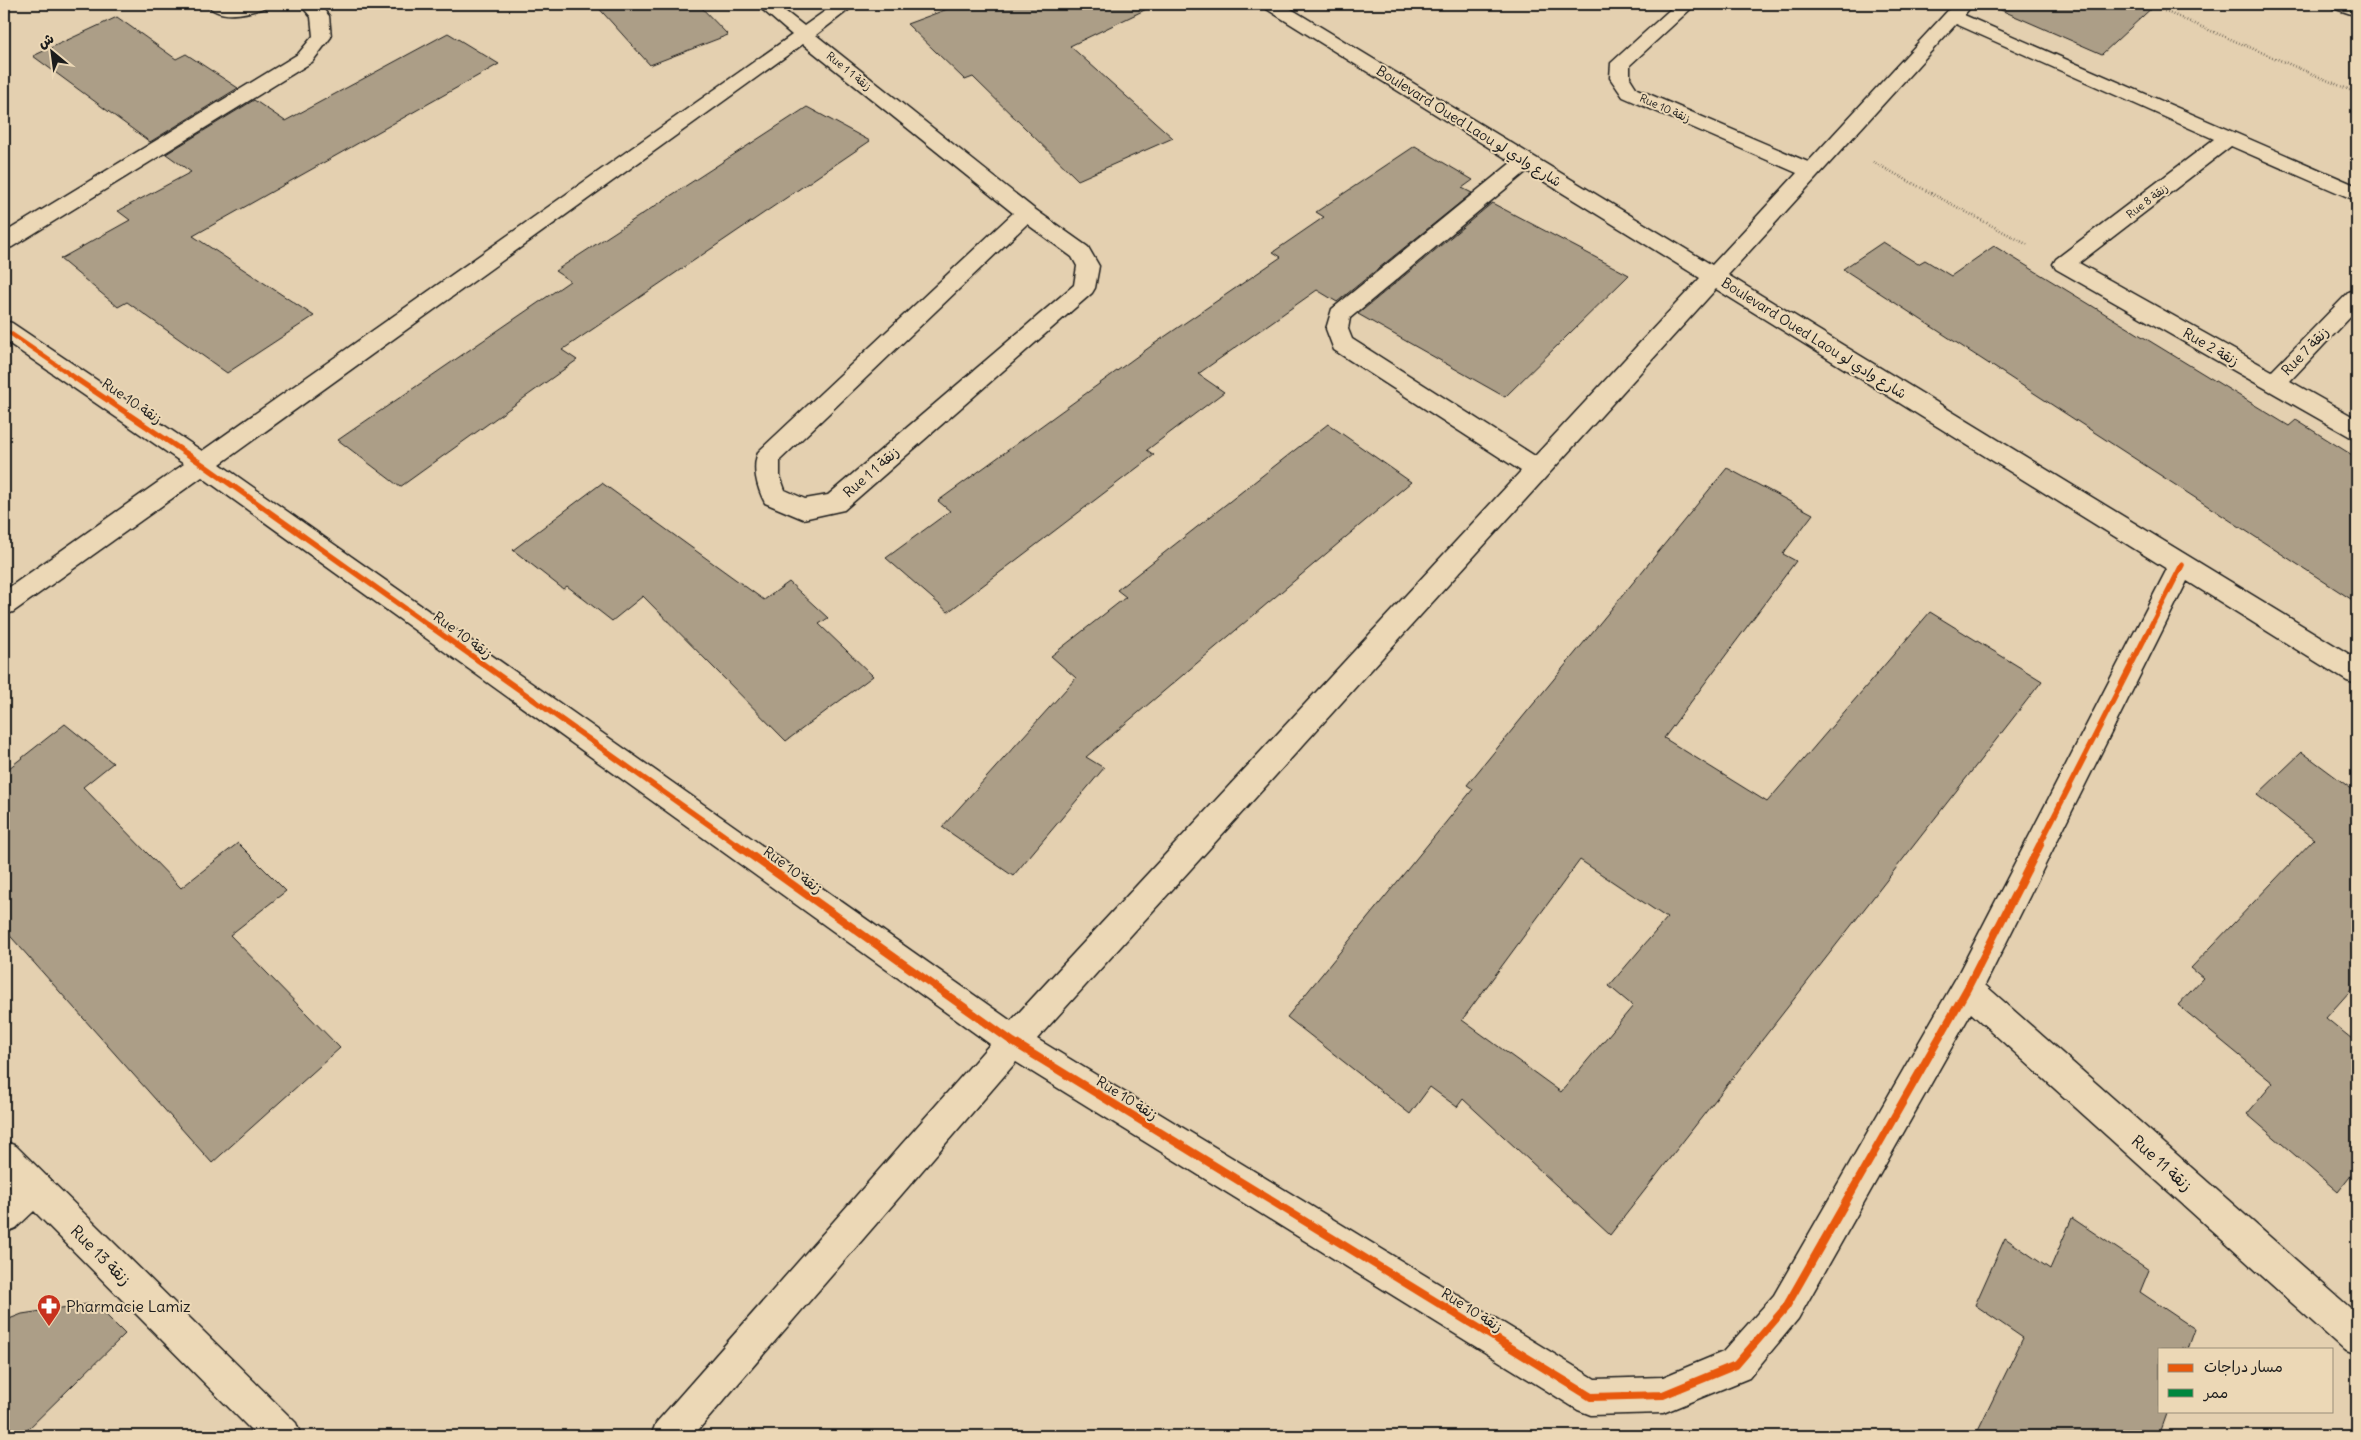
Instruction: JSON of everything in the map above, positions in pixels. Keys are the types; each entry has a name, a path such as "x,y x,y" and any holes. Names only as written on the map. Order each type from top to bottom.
{"street":[{"path":"216,4 224,9 236,10 258,4"},
{"name":"Rue 1 زنقة 1","path":"765,4 1026,213 1080,252 1088,266 1084,288 835,503 803,509 774,496 768,476 768,457 1026,213"},
{"path":"4,605 847,4"},
{"name":"Boulevard Oued Laou شارع وادي لو","path":"1271,4 2357,673"},
{"name":"Rue 10 زنقة","path":"1687,4 1621,64 1620,78 1630,92 1811,172"},
{"path":"2339,4 2357,11"},
{"path":"4,242 305,58 322,37 314,10"},
{"path":"669,1436 1013,1042 1958,10 2357,194"},
{"name":"Rue 8 زنقة","path":"2064,264 2230,137"},
{"path":"1526,160 1340,315 1337,329 1342,344 1537,470"},
{"name":"Rue 2 زنقة","path":"2064,264 2357,430"},
{"name":"Rue 7 زنقة","path":"2274,383 2357,298"},
{"name":"Rue 10 زنقة","path":"4,329 202,464 1013,1042 1591,1397 1664,1395 1736,1365 1786,1307 1967,989"},
{"path":"1967,989 2182,565"},
{"name":"Rue 11 زنقة","path":"1967,989 2357,1337"},
{"name":"Rue 13 زنقة","path":"4,1158 283,1436"},
{"path":"4,1216 34,1188"}],"path":[{"path":"2148,4 2357,93"},
{"path":"1837,143 2064,264"}],"building":[{"path":"595,4 698,4 728,35 650,65"},
{"path":"961,4 1157,4 1070,46 1173,138 1078,180 973,77 965,80 907,24"},
{"path":"1987,4 2156,4 2102,54"},
{"path":"117,17 176,59 186,54 238,88 150,142 33,56"},
{"path":"448,33 499,64 193,236 314,316 227,373 127,302 118,307 60,259 130,220 118,211 191,172 166,154 254,100 285,121"},
{"path":"807,107 870,141 562,350 577,360 400,487 338,440 570,281 555,271"},
{"path":"1415,146 1473,180 1462,188 1472,193 1337,302 1317,290 1198,374 1224,392 1147,450 1154,455 948,612 886,558 950,511 938,501 1154,344 1281,257 1273,252 1324,217 1316,212"},
{"path":"1492,203 1629,275 1505,397 1358,314"},
{"path":"1883,242 1918,264 1925,260 1951,276 1994,246 2289,426 2296,420 2357,458 2357,603 1843,269"},
{"path":"1328,424 1411,482 1086,757 1104,768 1013,876 942,827 1076,678 1051,656 1126,597 1117,590"},
{"path":"1727,468 1813,514 1783,554 1796,561 1664,738 1767,802 1930,612 2042,681 1610,1235 1463,1099 1457,1107 1430,1087 1410,1114 1287,1017 1473,789 1467,785","holes":["1580,860 1667,918 1609,986 1633,1006 1561,1092 1462,1020"]},
{"path":"602,483 764,600 789,582 828,618 819,624 873,676 786,741 643,596 612,621 567,586 563,589 513,550"},
{"path":"65,724 113,763 83,787 181,888 238,843 286,891 230,935 340,1048 212,1163 4,929 4,772"},
{"path":"2302,752 2357,793 2357,983 2326,1018 2357,1043 2357,1168 2338,1192 2247,1114 2273,1083 2178,1005 2203,978 2191,968 2314,839 2257,795"},
{"path":"2072,1218 2149,1270 2140,1292 2195,1329 2188,1348 2158,1348 2158,1412 2167,1412 2158,1436 1975,1436 2023,1338 1975,1305 2005,1238 2050,1269"},
{"path":"94,1303 125,1334 21,1436 4,1436 4,1321 22,1314"}],"marked path":[{"path":"2339,4 2357,11"}],"cycle path":[{"path":"4,329 202,464 1013,1042 1591,1397 1663,1395 1736,1365 1786,1307 1967,989 2182,565"}],"place":[{"name":"Pharmacie Lamiz","path":"49,1327"}]}
